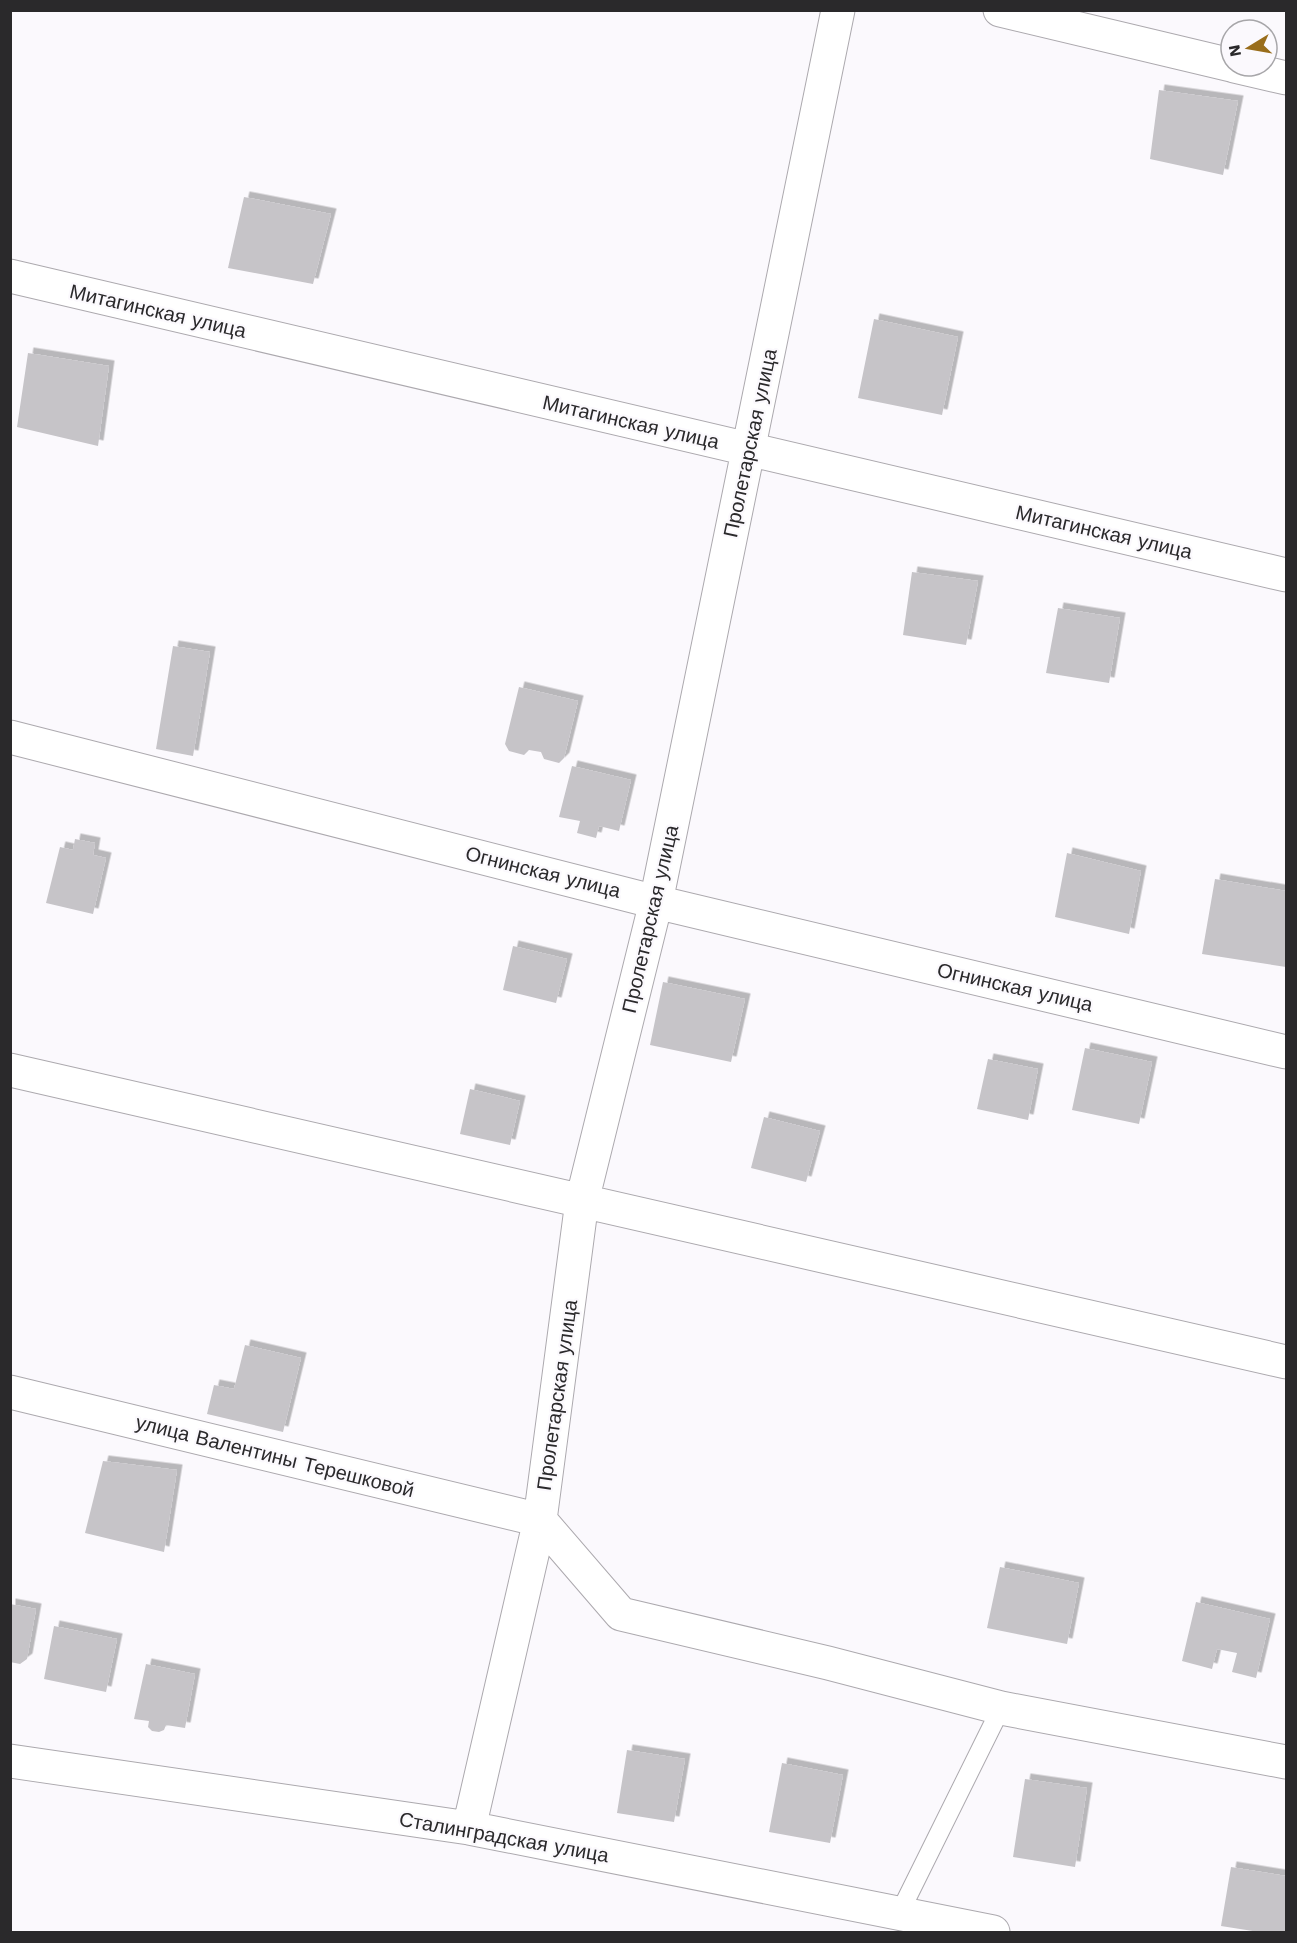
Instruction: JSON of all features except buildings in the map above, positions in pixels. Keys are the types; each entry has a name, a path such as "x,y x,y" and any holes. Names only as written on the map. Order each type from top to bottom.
{"street":[{"name":"Пролетарская улица","path":"469,1828 540,1520 582,1201 657,902 838,10"},
{"path":"1000,10 1219,63"},
{"name":"Митагинская улица","path":"10,276 1287,575"},
{"name":"Огнинская улица","path":"10,736 657,902 1287,1052"},
{"path":"10,1070 1287,1362"},
{"name":"улица Валентины Терешковой","path":"10,1392 540,1520"},
{"path":"540,1520 621,1614 828,1663 1001,1708 1287,1761"},
{"name":"Сталинградская улица","path":"10,1761 469,1828 993,1932"}],"lane":[{"path":"899,1914 1001,1708"}]}
